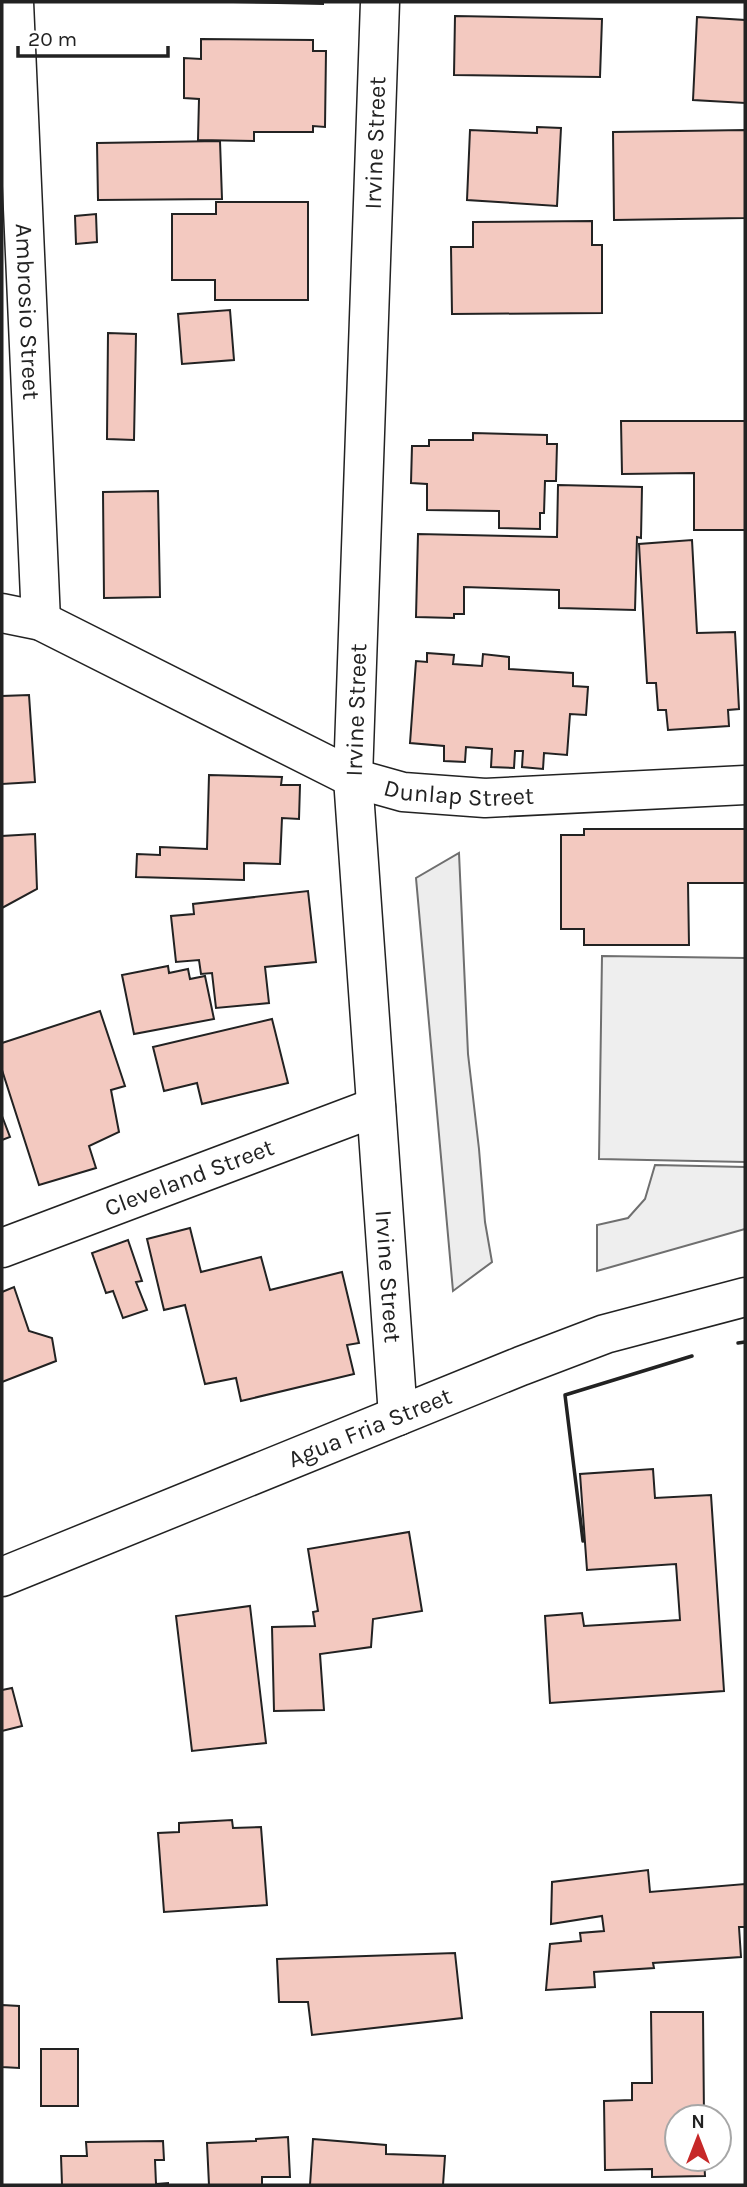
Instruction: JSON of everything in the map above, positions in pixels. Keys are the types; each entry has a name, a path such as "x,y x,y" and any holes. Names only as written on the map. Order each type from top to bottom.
{"street":[{"name":"Ambrosio Street","path":"14,2 41,621"},
{"name":"Irvine Street","path":"380,2 353,778 398,1416"},
{"name":"Dunlap Street","path":"2,613 41,621 353,778 403,792 485,798 745,785"},
{"name":"Cleveland Street","path":"2,1248 376,1107"},
{"name":"Agua Fria Street","path":"2,1577 605,1334 745,1297"}],"shaded area":[{"path":"459,853 468,1054 485,1222 492,1262 453,1291 416,878"},
{"path":"602,956 745,958 745,1162 599,1159"},
{"path":"655,1165 745,1167 745,1229 597,1271 597,1225 628,1218 645,1199"}],"building":[{"path":"233,2 323,2 323,4"},
{"path":"455,16 602,19 600,77 454,75"},
{"path":"697,17 745,20 745,103 693,100"},
{"path":"201,39 313,40 313,51 326,51 325,127 313,126 313,132 254,132 254,141 198,140 199,99 184,98 184,58 201,59"},
{"path":"537,127 561,128 557,206 467,200 470,130 537,133"},
{"path":"745,130 745,218 614,220 613,132"},
{"path":"220,141 222,199 98,200 97,143"},
{"path":"216,202 308,202 308,300 215,300 215,280 172,280 172,214 216,214"},
{"path":"96,214 97,242 76,244 75,216"},
{"path":"592,221 592,245 602,245 602,313 452,314 451,247 473,247 473,222"},
{"path":"230,310 234,360 182,364 178,314"},
{"path":"108,333 136,334 134,440 107,439"},
{"path":"621,421 745,421 745,530 694,530 694,473 622,474"},
{"path":"473,433 547,435 547,444 557,444 556,481 545,481 544,513 540,513 540,529 499,528 499,511 427,510 427,484 411,483 412,446 429,446 429,440 473,440"},
{"path":"558,485 642,487 641,538 637,537 635,610 559,608 559,590 464,587 464,614 454,614 454,618 416,617 418,534 557,537"},
{"path":"158,491 160,597 104,598 103,492"},
{"path":"692,540 697,633 735,632 739,709 728,710 729,726 668,730 666,710 658,710 656,683 647,683 639,544"},
{"path":"427,653 454,655 453,664 482,666 483,654 509,657 509,669 573,673 573,686 588,687 586,715 570,714 567,755 544,753 543,769 522,767 523,751 515,751 514,768 491,767 492,749 466,747 465,762 444,761 444,746 410,743 416,661 427,662"},
{"path":"29,695 35,782 2,784 2,696"},
{"path":"209,775 282,777 281,785 300,785 299,819 282,818 280,864 244,863 244,880 136,877 137,854 160,855 160,847 207,849"},
{"path":"584,829 745,829 745,883 688,883 689,945 584,945 584,929 561,929 561,835 584,835"},
{"path":"35,834 37,889 2,908 2,836"},
{"path":"308,891 316,962 265,967 269,1003 216,1008 212,973 201,974 199,960 176,962 171,916 194,914 193,904"},
{"path":"168,966 169,973 188,969 190,979 205,976 214,1019 134,1034 122,975"},
{"path":"100,1011 125,1086 111,1090 119,1132 89,1146 96,1168 39,1185 2,1070 2,1043"},
{"path":"272,1019 288,1083 202,1104 197,1083 164,1091 153,1047"},
{"path":"2,1116 10,1137 2,1140"},
{"path":"190,1228 201,1272 261,1257 270,1290 342,1272 359,1343 347,1345 354,1374 241,1401 236,1378 205,1384 185,1305 164,1310 147,1239"},
{"path":"128,1240 142,1281 136,1282 147,1310 123,1318 113,1291 106,1293 92,1253"},
{"path":"14,1287 29,1331 52,1338 56,1361 2,1382 2,1292"},
{"path":"653,1469 655,1498 711,1495 724,1691 550,1703 545,1616 582,1613 584,1626 680,1620 676,1564 587,1570 580,1474"},
{"path":"409,1532 422,1611 373,1619 371,1647 320,1654 324,1710 274,1711 272,1627 315,1626 313,1612 318,1611 308,1549"},
{"path":"250,1606 266,1743 192,1751 176,1616"},
{"path":"12,1688 22,1726 2,1731 2,1690"},
{"path":"232,1820 233,1828 261,1827 267,1905 164,1912 158,1833 179,1832 179,1823"},
{"path":"648,1870 650,1892 745,1884 745,1927 739,1927 741,1957 653,1963 654,1968 594,1972 595,1987 546,1990 550,1944 581,1941 580,1933 604,1931 602,1916 551,1924 552,1882"},
{"path":"455,1953 462,2018 312,2035 308,2002 279,2002 277,1959"},
{"path":"2,2005 19,2006 19,2068 2,2067"},
{"path":"651,2012 703,2012 704,2103 663,2103 663,2173 705,2173 705,2176 652,2177 652,2169 605,2170 604,2101 632,2100 632,2083 652,2083"},
{"path":"41,2049 78,2049 78,2106 41,2106"},
{"path":"288,2137 290,2177 262,2177 262,2185 209,2185 207,2143"},
{"path":"313,2139 386,2145 386,2154 445,2156 443,2185 310,2185"},
{"path":"163,2141 164,2160 155,2160 156,2184 168,2185 62,2185 61,2156 87,2156 86,2142"}],"wall":[{"path":"738,1343 745,1342"},
{"path":"583,1541 565,1395 692,1356"}]}
